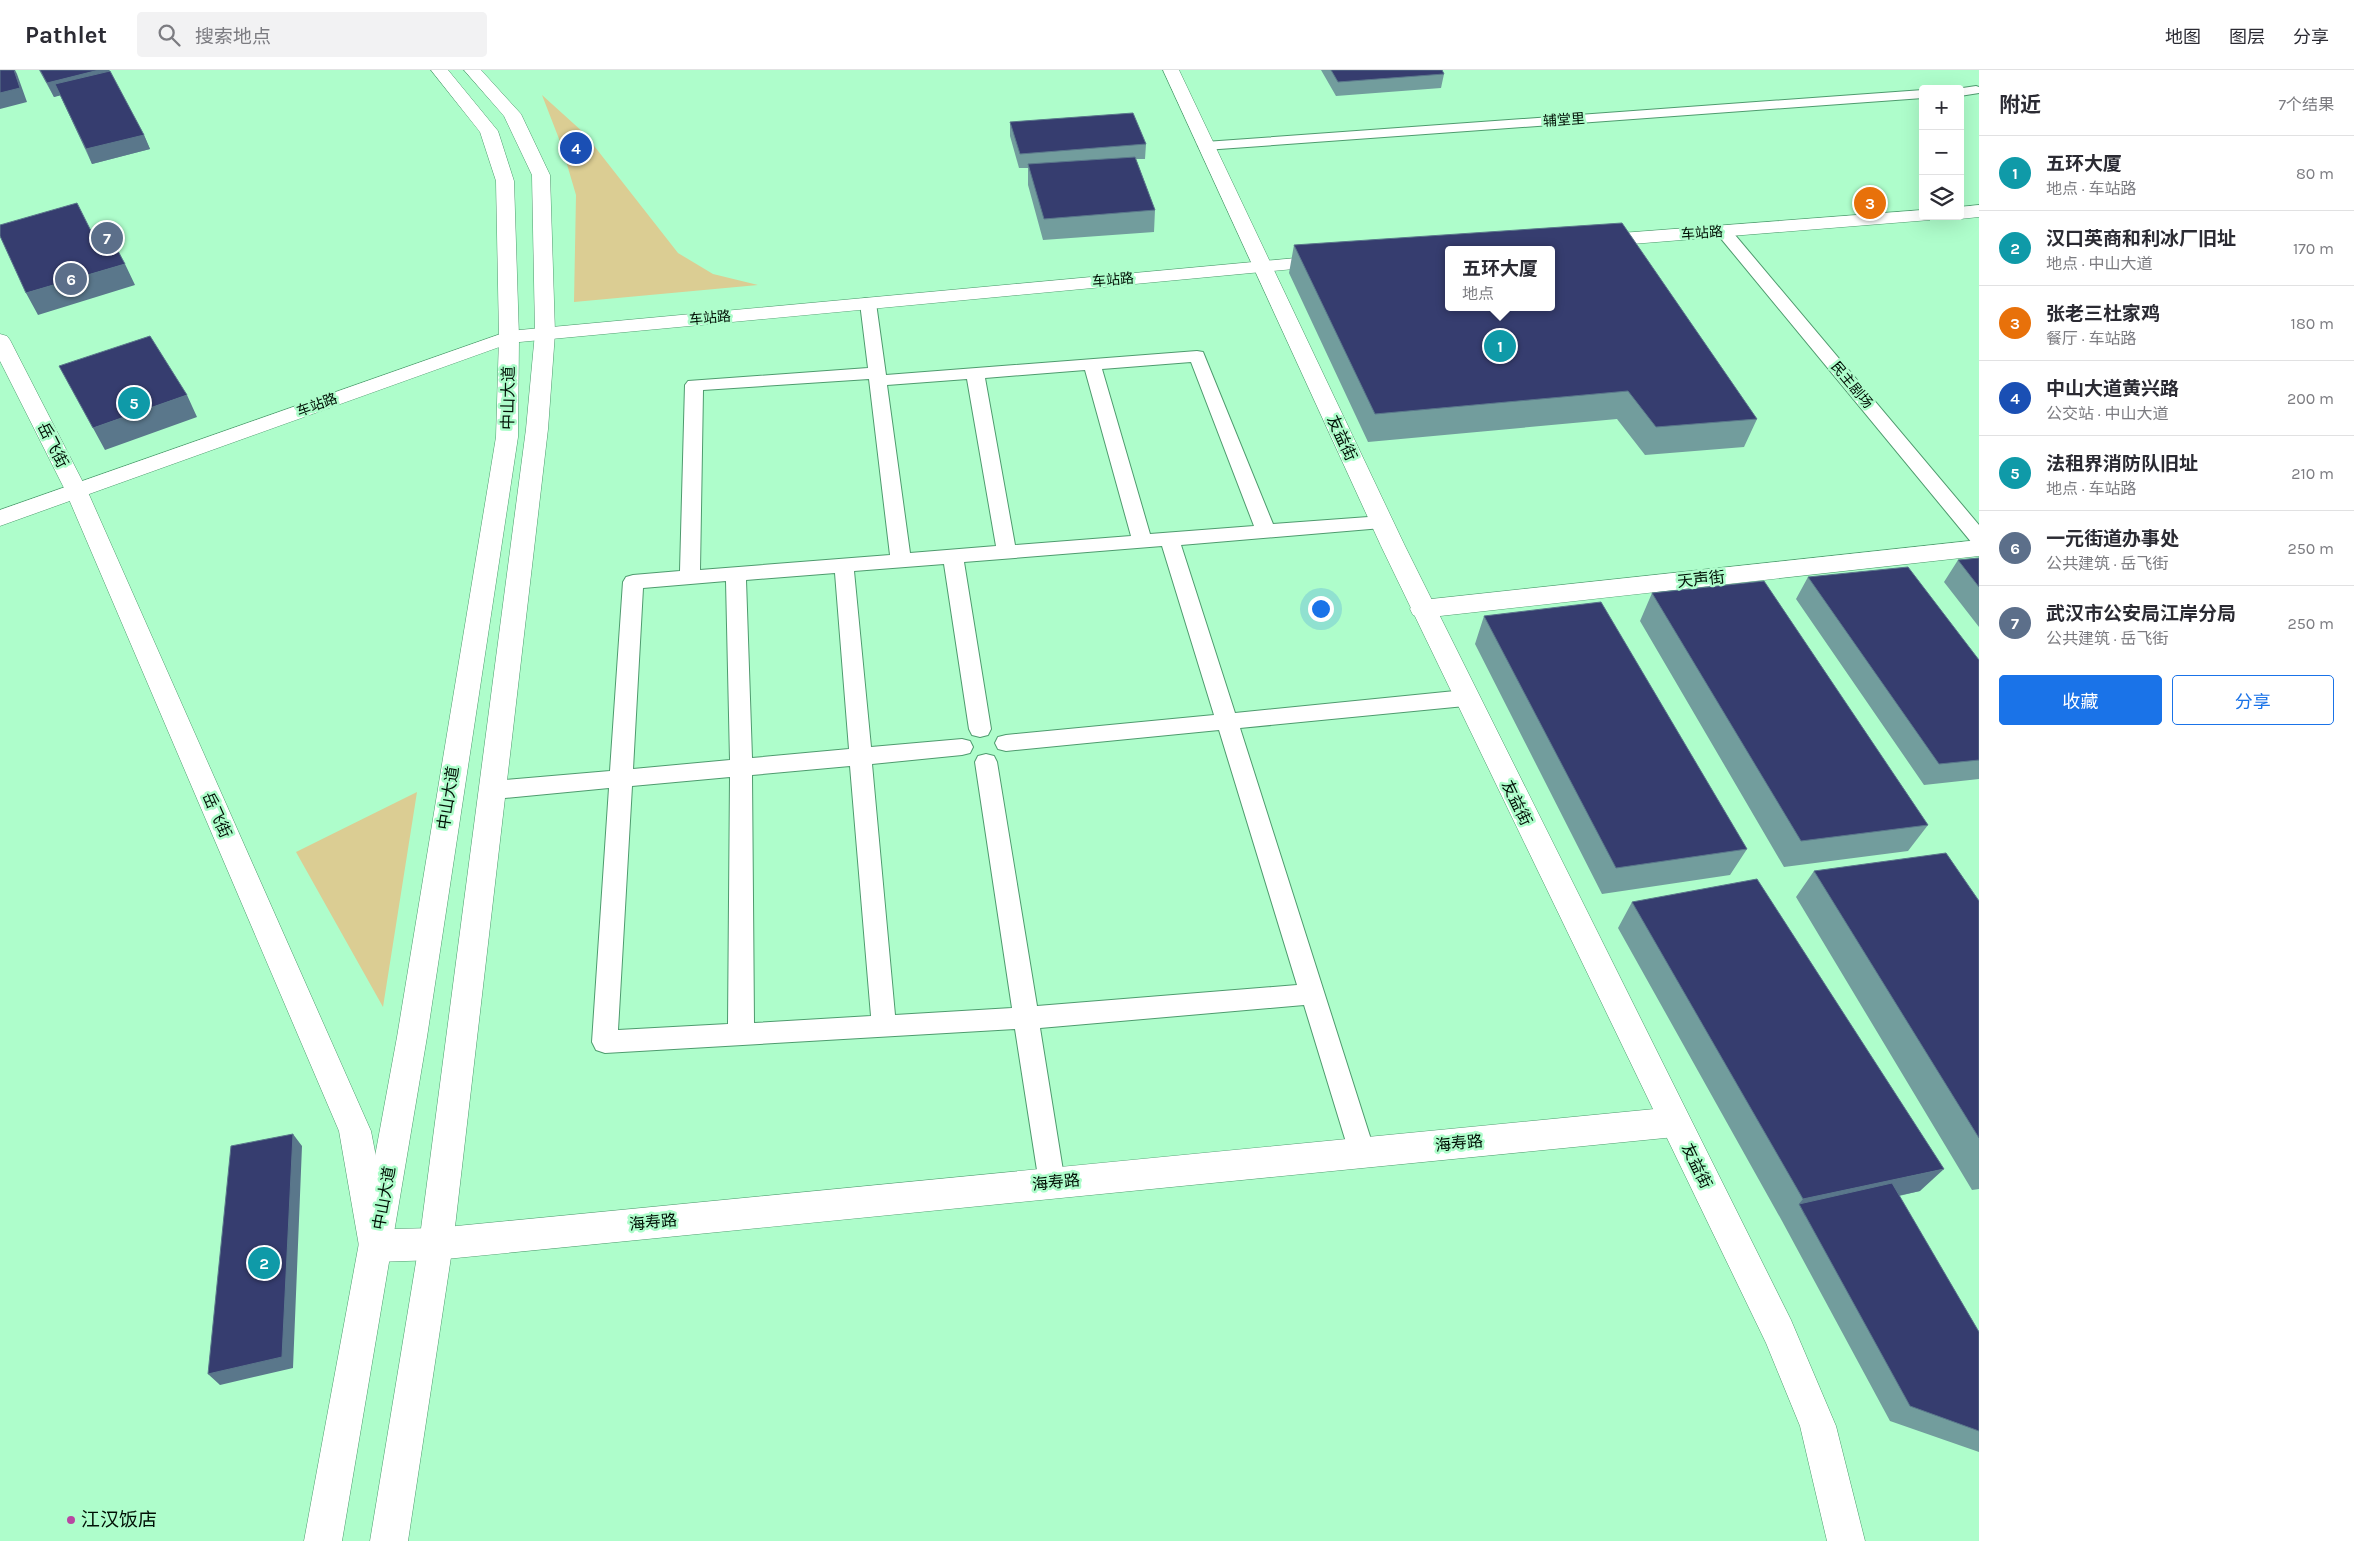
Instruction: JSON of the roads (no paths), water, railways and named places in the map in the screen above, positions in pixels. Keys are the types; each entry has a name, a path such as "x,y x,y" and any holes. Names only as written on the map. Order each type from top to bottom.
{"street":[{"name":"中山大道","path":"323,1541 412,1037 507,437 509,337 505,180 489,131 439,70"},
{"name":"中山大道","path":"389,1541 436,1244 494,790 537,429 545,333 541,175 512,114 472,70"},
{"name":"友益街","path":"1171,70 1422,609 1779,1332 1818,1426 1846,1541"},
{"path":"1964,213 1979,212"},
{"name":"车站路","path":"1578,242 1919,216"},
{"name":"车站路","path":"0,518 509,337 1261,266 1350,260"},
{"name":"岳飞街","path":"0,340 76,490 355,1131 376,1246"},
{"name":"天声街","path":"1422,609 1979,548"},
{"name":"海寿路","path":"436,1244 1676,1122"},
{"path":"376,1246 436,1244"}],"lane":[{"path":"1964,92 1976,90"},
{"name":"辅堂里","path":"1205,146 1919,94"},
{"name":"民主剧场","path":"1724,232 1979,538"},
{"path":"868,303 901,561"},
{"path":"690,578 694,385 975,373 1197,356 1266,531"},
{"path":"1092,364 1142,541"},
{"path":"975,373 1007,552"},
{"path":"1312,994 1027,1018 605,1042 632,582 1382,522"},
{"path":"1170,539 1362,1152"},
{"path":"953,556 980,729"},
{"path":"844,565 859,756 884,1026"},
{"path":"736,574 741,767 741,1034"},
{"path":"1006,743 1465,698"},
{"path":"980,729 998,733 1006,743 1003,753 993,761 986,762 972,760 963,752 962,747 966,736 980,729"},
{"path":"494,790 962,747"},
{"path":"986,762 1052,1183"}],"place":[{"name":"中山大道黄兴路","path":"576,148"},
{"name":"张老三杜家鸡","path":"1870,203"},
{"name":"武汉市公安局江岸分局","path":"107,238"},
{"name":"一元街道办事处","path":"71,279"},
{"name":"五环大厦","path":"1500,346"},
{"name":"法租界消防队旧址","path":"134,403"},
{"name":"汉口英商和利冰厂旧址","path":"264,1263"},
{"name":"江汉饭店","path":"71,1520"}]}
